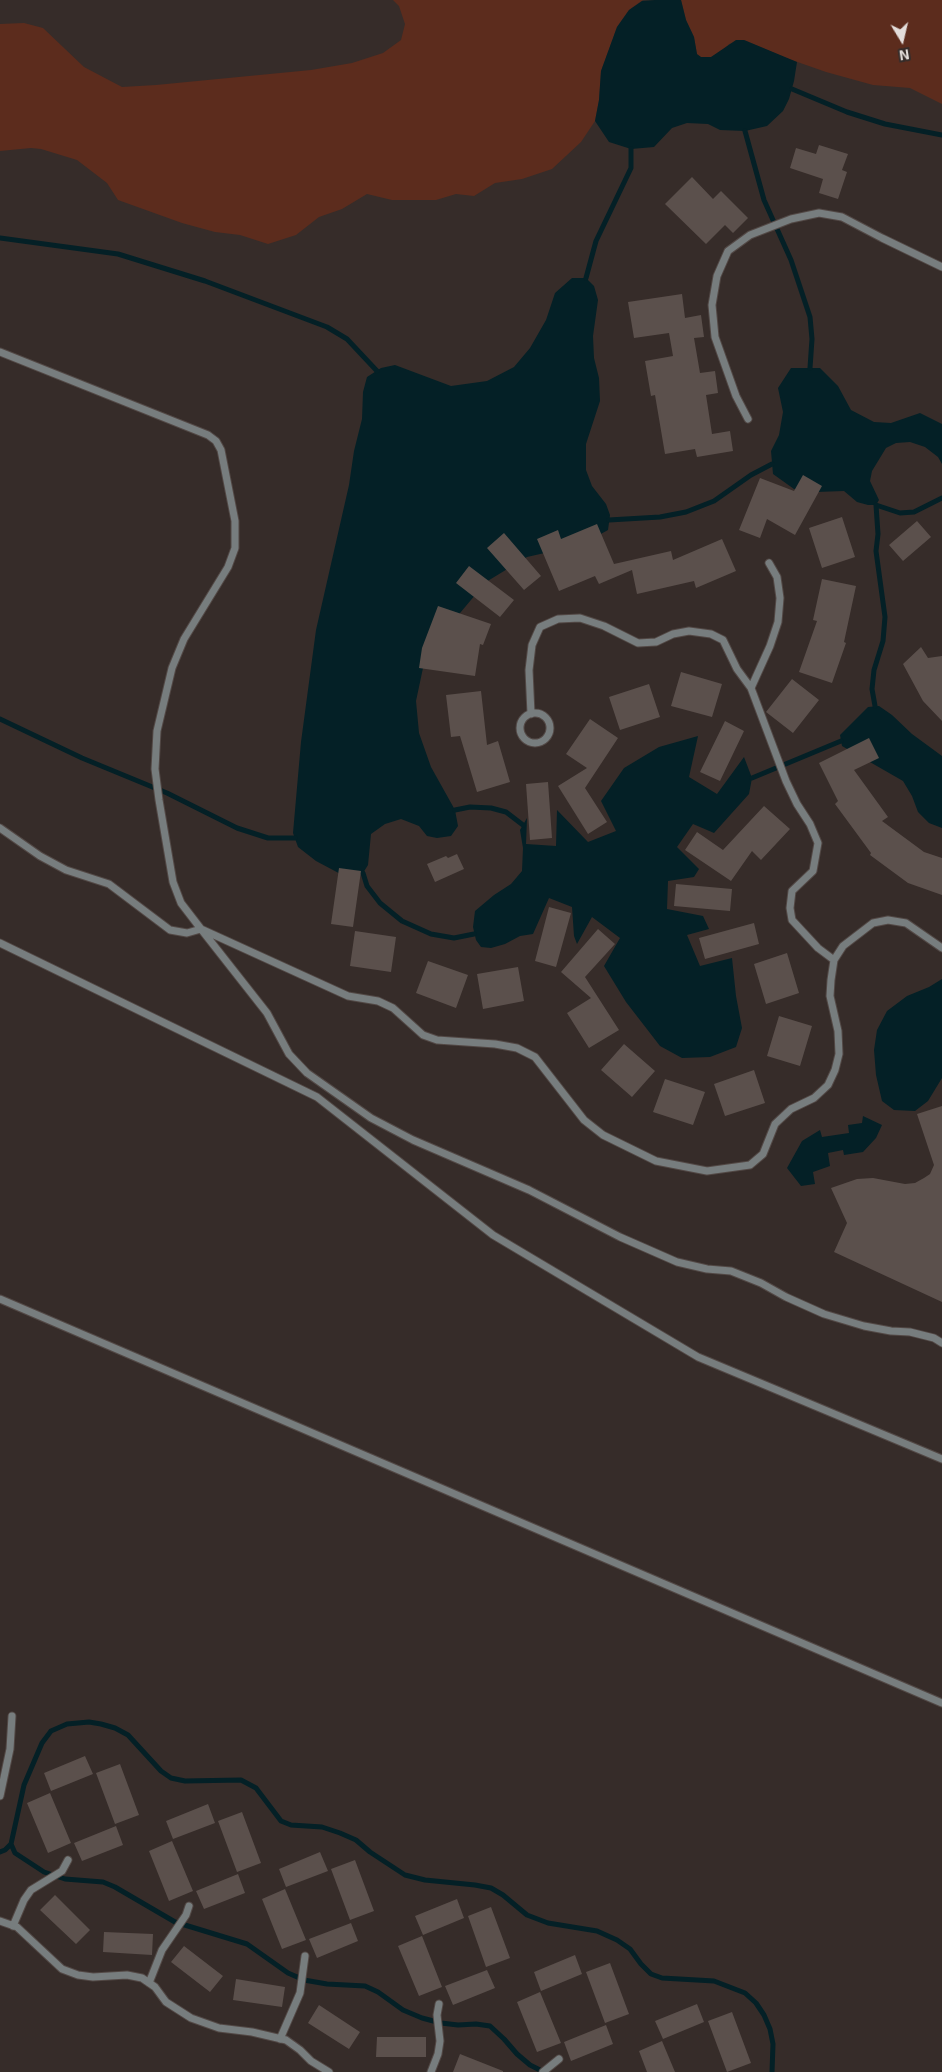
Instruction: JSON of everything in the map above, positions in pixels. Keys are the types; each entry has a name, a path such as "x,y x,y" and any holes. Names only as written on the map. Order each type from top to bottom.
{"lane":[{"path":"748,419 736,396 718,345 712,305 717,276 728,251 750,235 785,221 819,213 842,217 942,267"},
{"path":"0,352 208,435 216,441 221,450 235,521 235,548 228,567 184,639 172,668 163,698 158,731 156,780 158,800 173,882 182,903 200,929 267,1013 289,1054 307,1073 371,1118 413,1140 529,1190 620,1237 676,1262 707,1269 731,1271 761,1283 786,1297 832,1317 864,1326 910,1332 934,1338 942,1343"},
{"path":"751,688 770,646 778,622 780,598 777,577 769,563"},
{"path":"531,714 529,670 532,645 540,627 558,619 580,618 604,626 638,642 656,642 673,634 689,631 711,634 723,640 737,668 751,688 776,757 796,804 810,824 818,843 813,870 792,891 790,908 792,920 818,948 834,960"},
{"path":"531,714 541,715 549,726 545,739 536,743 531,743 523,738 520,729 523,720 531,714"},
{"path":"0,828 40,856 66,870 109,884 170,930 186,933 200,929 348,996 378,1001 393,1008 423,1035 437,1040 495,1044 517,1048 535,1057 584,1120 603,1135 656,1161 707,1171 750,1165 763,1154 775,1124 791,1109 814,1098 828,1085 839,1054 838,1031 830,996 830,980 834,960 843,946 873,923 888,920 906,923 942,948"},
{"path":"0,943 317,1097 493,1235 698,1357 942,1459"},
{"path":"0,1299 942,1703"},
{"path":"0,1796 10,1749 12,1716"},
{"path":"14,1926 24,1900 32,1890 62,1871 68,1860"},
{"path":"149,1982 162,1950 186,1915 189,1906"},
{"path":"0,1921 14,1926 29,1937 62,1969 78,1976 127,1975 142,1978 149,1982 166,2002 191,2018 205,2025 286,2040 300,2050 310,2061 329,2072"},
{"path":"280,2039 296,2004 305,1956"},
{"path":"431,2072 438,2054 438,2004"},
{"path":"546,2070 559,2058"}],"shaded area":[{"path":"393,0 643,0 629,10 617,27 601,71 595,121 581,142 552,169 522,179 495,183 474,196 456,194 436,200 392,200 367,194 342,209 319,217 296,235 268,244 240,235 215,232 182,223 118,200 107,183 77,160 41,149 0,151 0,24 24,23 43,28 84,67 122,87 156,85 311,70 352,63 383,53 401,40 405,24 399,6"},
{"path":"681,0 942,0 942,104 910,88 873,85 826,72 744,40 729,44 723,51 706,59 697,55 694,37 686,20"}],"water":[{"path":"681,0 686,20 694,37 697,54 701,57 711,57 736,40 744,40 797,62 789,99 783,111 767,126 745,131 720,130 708,124 687,123 672,128 654,147 631,149 609,142 595,121 601,71 617,27 629,10 642,1"},
{"path":"572,278 586,278 594,286 598,300 593,336 600,401 586,444 586,470 592,486 606,504 610,515 608,530 590,540 571,547 527,557 486,582 450,625 423,668 416,701 419,733 431,767 455,810 458,826 451,836 437,838 427,836 419,826 401,819 385,824 371,834 368,865 363,873 348,878 316,861 298,847 293,833 301,742 316,630 349,485 354,451 362,419 363,392 367,377 381,368 395,365 451,386 487,381 514,367 530,348 546,320 555,293"},
{"path":"791,368 820,368 838,386 851,410 874,422 891,423 920,413 942,424 942,464 938,457 925,447 910,442 896,443 886,448 872,471 870,481 879,500 876,505 857,502 844,491 816,492 794,489 773,474 771,451 779,435 783,412 778,388"},
{"path":"879,706 942,756 942,828 929,823 918,812 912,796 903,781 842,746 840,735 868,707"},
{"path":"698,736 689,777 717,794 744,757 752,778 749,794 714,833 693,824 677,847 699,869 694,877 668,881 667,909 703,916 709,929 687,935 700,966 732,958 742,1028 736,1047 710,1057 682,1058 660,1046 626,1002 604,966 620,938 592,917 577,944 574,936 572,907 549,898 533,934 520,936 505,944 491,948 481,947 476,940 473,927 475,911 511,884 522,871 523,848 520,830 527,818 526,844 556,846 557,810 588,842 616,831 601,801 624,768 659,747"},
{"path":"942,979 942,1078 928,1101 915,1111 894,1110 882,1101 876,1075 874,1050 877,1030 887,1011 907,996 929,987"},
{"path":"863,1116 882,1125 876,1138 863,1152 844,1155 843,1150 828,1153 830,1166 813,1172 815,1184 801,1186 787,1168 802,1141 820,1130 822,1137 849,1133 848,1125 862,1123"}],"building":[{"path":"819,145 848,154 842,170 847,172 838,199 819,193 823,179 790,168 796,148 816,154"},
{"path":"692,177 713,199 721,191 748,218 733,233 725,225 706,244 665,204"},
{"path":"682,294 685,318 701,315 704,337 694,338 700,373 715,371 718,393 706,395 712,434 730,431 733,451 697,457 695,449 665,454 655,395 651,396 645,361 673,356 669,333 634,338 628,302"},
{"path":"803,475 822,486 795,535 767,519 760,538 739,530 760,478 794,491"},
{"path":"842,517 855,557 822,568 809,528"},
{"path":"917,521 931,537 903,561 889,545"},
{"path":"597,524 614,564 671,551 673,560 722,539 736,571 696,588 694,581 637,594 632,570 599,584 595,576 559,591 537,539 558,530 561,539"},
{"path":"504,533 541,576 524,590 487,548"},
{"path":"469,566 514,600 500,617 456,583"},
{"path":"822,579 856,586 844,642 846,643 832,683 799,672 817,621 813,620"},
{"path":"438,606 491,624 483,645 480,644 475,676 419,668 422,648"},
{"path":"921,647 928,658 942,656 942,721 923,701 903,664"},
{"path":"681,672 722,684 712,717 671,706"},
{"path":"792,679 819,700 793,733 766,712"},
{"path":"649,684 660,717 620,730 609,697"},
{"path":"481,691 487,745 498,741 510,782 477,792 460,736 451,737 446,695"},
{"path":"590,719 618,738 585,788 607,822 588,834 558,786 587,768 566,754"},
{"path":"725,721 744,731 720,781 700,772"},
{"path":"869,738 879,758 854,770 888,817 882,821 924,852 942,858 942,895 908,883 870,855 871,853 835,804 838,801 819,763"},
{"path":"548,782 552,838 530,840 526,784"},
{"path":"764,806 790,829 761,860 752,851 731,881 685,850 697,832 723,850"},
{"path":"457,854 464,869 435,882 427,864 446,856 448,858"},
{"path":"339,868 361,871 353,927 331,924"},
{"path":"676,884 732,889 730,911 674,906"},
{"path":"549,907 571,913 556,967 535,961"},
{"path":"754,923 759,944 705,959 699,938"},
{"path":"598,929 615,944 585,977 619,1030 589,1048 567,1013 591,998 561,972"},
{"path":"355,931 396,937 391,972 350,966"},
{"path":"787,953 799,993 766,1004 754,964"},
{"path":"428,961 468,975 456,1008 416,993"},
{"path":"518,967 524,1001 483,1009 477,974"},
{"path":"779,1016 812,1026 800,1066 767,1056"},
{"path":"624,1044 655,1071 632,1097 601,1070"},
{"path":"754,1070 765,1103 725,1116 714,1084"},
{"path":"665,1079 705,1092 693,1125 653,1112"},
{"path":"942,1106 942,1302 834,1252 847,1223 831,1188 857,1179 873,1178 905,1184 915,1183 930,1174 934,1165 917,1114"},
{"path":"85,1756 93,1774 51,1791 44,1773"},
{"path":"120,1764 139,1815 115,1824 96,1773"},
{"path":"50,1793 71,1843 48,1853 27,1803"},
{"path":"208,1804 215,1823 173,1839 166,1821"},
{"path":"242,1812 261,1863 237,1872 218,1821"},
{"path":"116,1826 123,1845 82,1861 74,1843"},
{"path":"172,1841 193,1891 169,1901 149,1851"},
{"path":"320,1852 328,1871 286,1887 279,1869"},
{"path":"355,1860 374,1911 350,1920 331,1869"},
{"path":"238,1874 245,1893 204,1909 196,1891"},
{"path":"285,1889 306,1940 282,1949 262,1899"},
{"path":"55,1895 90,1930 76,1944 40,1910"},
{"path":"457,1899 464,1918 423,1935 415,1916"},
{"path":"491,1907 510,1958 486,1967 468,1916"},
{"path":"351,1923 358,1941 317,1958 309,1939"},
{"path":"104,1932 153,1934 152,1955 103,1952"},
{"path":"422,1936 442,1987 419,1996 398,1946"},
{"path":"184,1946 223,1976 210,1992 171,1962"},
{"path":"575,1955 582,1974 541,1991 534,1972"},
{"path":"610,1963 629,2014 605,2023 586,1972"},
{"path":"487,1970 495,1988 453,2005 445,1986"},
{"path":"236,1979 285,1987 282,2007 233,2000"},
{"path":"540,1992 561,2043 537,2052 517,2002"},
{"path":"697,2004 704,2022 663,2039 655,2021"},
{"path":"319,2005 360,2032 349,2049 308,2023"},
{"path":"732,2012 751,2063 727,2072 708,2021"},
{"path":"606,2025 613,2044 571,2061 564,2042"},
{"path":"377,2037 426,2037 426,2057 376,2057"},
{"path":"662,2041 675,2072 647,2072 639,2051"},
{"path":"460,2054 503,2071 503,2072 453,2072"}],"waterway":[{"path":"792,89 847,112 885,124 942,135"},
{"path":"745,131 764,200 791,260 810,317 812,339 810,368"},
{"path":"586,278 596,241 631,168 631,149"},
{"path":"0,238 118,254 205,281 327,327 347,339 377,371"},
{"path":"609,520 660,517 686,512 714,501 751,475 772,464"},
{"path":"875,706 872,689 874,670 883,641 885,617 876,551 878,534 876,505 900,513 914,512 942,498"},
{"path":"0,719 82,758 167,793 237,828 268,838 295,838"},
{"path":"752,778 841,741"},
{"path":"455,810 470,807 491,808 506,812 523,825"},
{"path":"363,873 367,886 380,903 402,921 431,934 454,938 474,934"},
{"path":"0,1852 11,1844 24,1785 42,1743 51,1731 67,1724 89,1722 101,1724 115,1728 128,1735 161,1771 171,1778 185,1781 241,1780 256,1788 281,1821 291,1825 322,1827 340,1833 356,1840 370,1852 405,1875 425,1880 491,1888 503,1895 527,1915 548,1923 597,1931 617,1940 630,1949 651,1974 662,1978 714,1981 745,1993 756,2003 770,2029 773,2044 772,2072"},
{"path":"11,1844 15,1853 44,1872 65,1879 103,1882 175,1922 247,1944 288,1973 304,1980 327,1984 365,1986 378,1992 403,2010 441,2023 490,2026 517,2054 530,2065 544,2072"}]}
